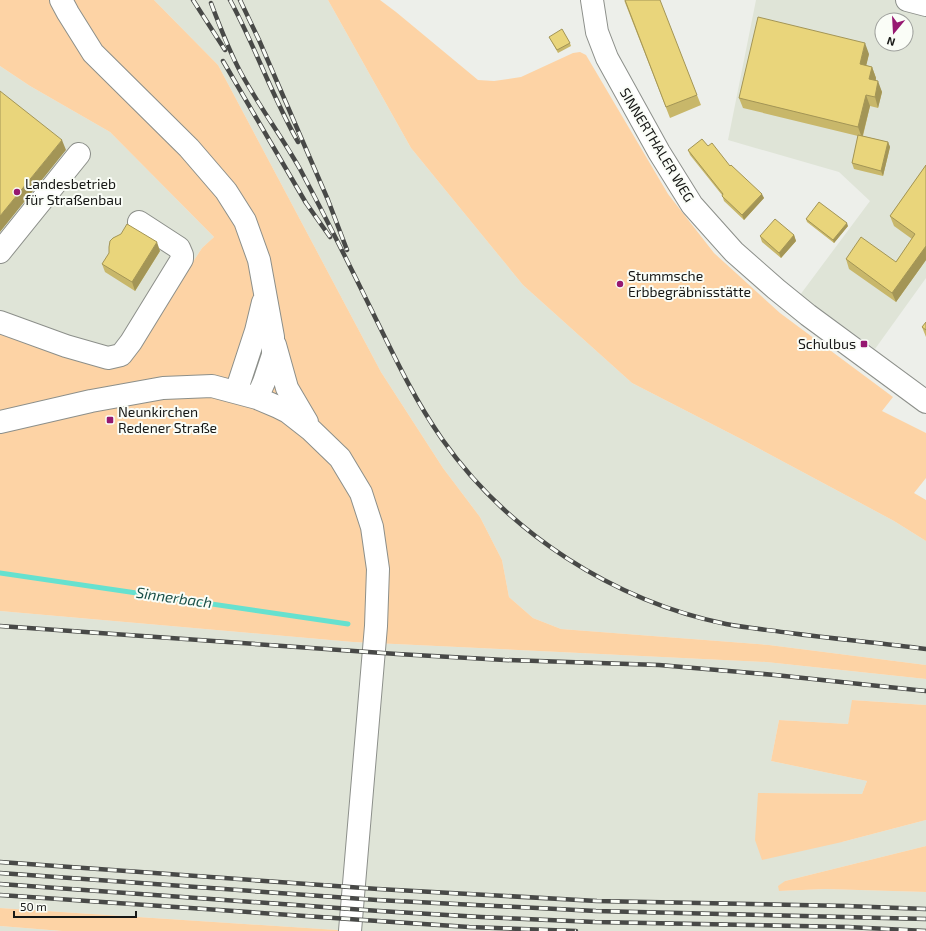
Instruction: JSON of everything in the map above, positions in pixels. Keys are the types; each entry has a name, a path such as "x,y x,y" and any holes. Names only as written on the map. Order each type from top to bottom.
{"main road":[{"path":"61,0 93,53 189,148 226,191 245,221 259,260 273,337 287,388 311,430"},
{"name":"SINNERTHALER WEG","path":"592,0 597,32 607,58 659,152 692,205 734,252 776,289 808,315 926,402"},
{"path":"907,0 926,5"},
{"path":"0,252 79,154"},
{"path":"0,322 66,346 108,358 121,355 131,342 182,259 179,248 139,222"},
{"path":"236,392 256,331 265,294"},
{"path":"257,398 264,382 272,355 273,337"},
{"path":"0,422 91,401 162,388 212,386 257,398 288,412 311,430 340,458 361,493 372,527 378,569 376,626 350,931"}],"shaded area":[{"path":"0,0 154,0 218,65 381,372 443,468 480,517 502,560 509,597 533,618 561,629 769,645 926,665 926,679 766,662 353,642 0,611 0,334 86,362 139,345 202,248 214,237 110,132 30,86 0,66"},
{"path":"154,0 328,0 411,148 523,285 632,383 743,440 894,521 926,541 926,665 769,645 561,629 533,618 509,597 502,560 480,517 443,468 381,372 218,65"},
{"path":"328,0 380,0 478,80 494,81 521,77 573,53 580,52 586,55 668,194 714,253 780,313 893,397 882,411 926,433 926,478 914,493 926,500 926,541 894,521 743,440 632,383 523,285 411,148"},
{"path":"756,0 926,0 926,278 875,349 800,295 870,201 839,172 728,140"},
{"path":"0,66 30,86 110,132 214,237 202,248 129,358 0,334"},
{"path":"0,611 353,642 766,662 926,679 926,705 853,700 848,724 779,720 771,761 867,781 862,794 758,793 842,842 926,820 926,846 785,881 779,891 825,889 926,892 926,931 352,931 0,908"},
{"path":"852,700 926,705 926,820 842,842 762,860 755,840 758,793 862,794 867,781 771,761 779,720 848,724"},
{"path":"926,846 926,892 825,889 779,891 778,886 785,881"},
{"path":"0,908 352,931 62,931 0,926"},
{"path":"0,926 62,931 0,931"}],"building":[{"path":"625,0 660,0 697,95 666,107"},
{"path":"758,17 865,43 860,64 872,67 869,79 878,81 875,97 866,95 858,127 739,98"},
{"path":"562,29 570,43 557,50 549,37"},
{"name":"Landesbetrieb für Straßenbau","path":"0,91 62,140 0,216"},
{"path":"858,135 888,142 881,171 852,163"},
{"path":"702,139 708,146 712,143 730,166 731,165 762,194 742,215 722,196 723,194 688,150"},
{"path":"926,165 926,246 892,293 846,259 861,237 896,262 915,234 890,216"},
{"path":"819,202 847,223 833,240 806,219"},
{"path":"775,219 794,235 779,253 760,236"},
{"path":"127,224 157,242 132,282 102,264 109,253 110,241 121,234"},
{"path":"926,322 926,330 922,327"}],"waterway":[{"name":"Sinnerbach","path":"0,573 348,624"}],"railway":[{"path":"193,0 225,50"},
{"path":"230,0 298,142"},
{"path":"240,0 259,40 328,200 347,250"},
{"path":"211,3 237,65 300,169 396,360 422,408 442,439 469,473 498,504 531,533 567,558 604,580 644,599 684,613 742,627 926,649"},
{"path":"223,61 306,203 330,237"},
{"path":"0,626 397,654 505,660 659,665 775,675 926,691"},
{"path":"0,862 378,889 597,901 926,909"},
{"path":"0,873 377,900 596,911 926,919"},
{"path":"0,884 481,917 595,922 848,927 926,931"},
{"path":"0,895 469,927 576,931"}],"place":[{"name":"Landesbetrieb für Straßenbau","path":"17,192"},
{"name":"Stummsche Erbbegräbnisstätte","path":"620,284"},
{"name":"Schulbus","path":"864,344"},
{"name":"Neunkirchen Redener Straße","path":"110,420"}]}
